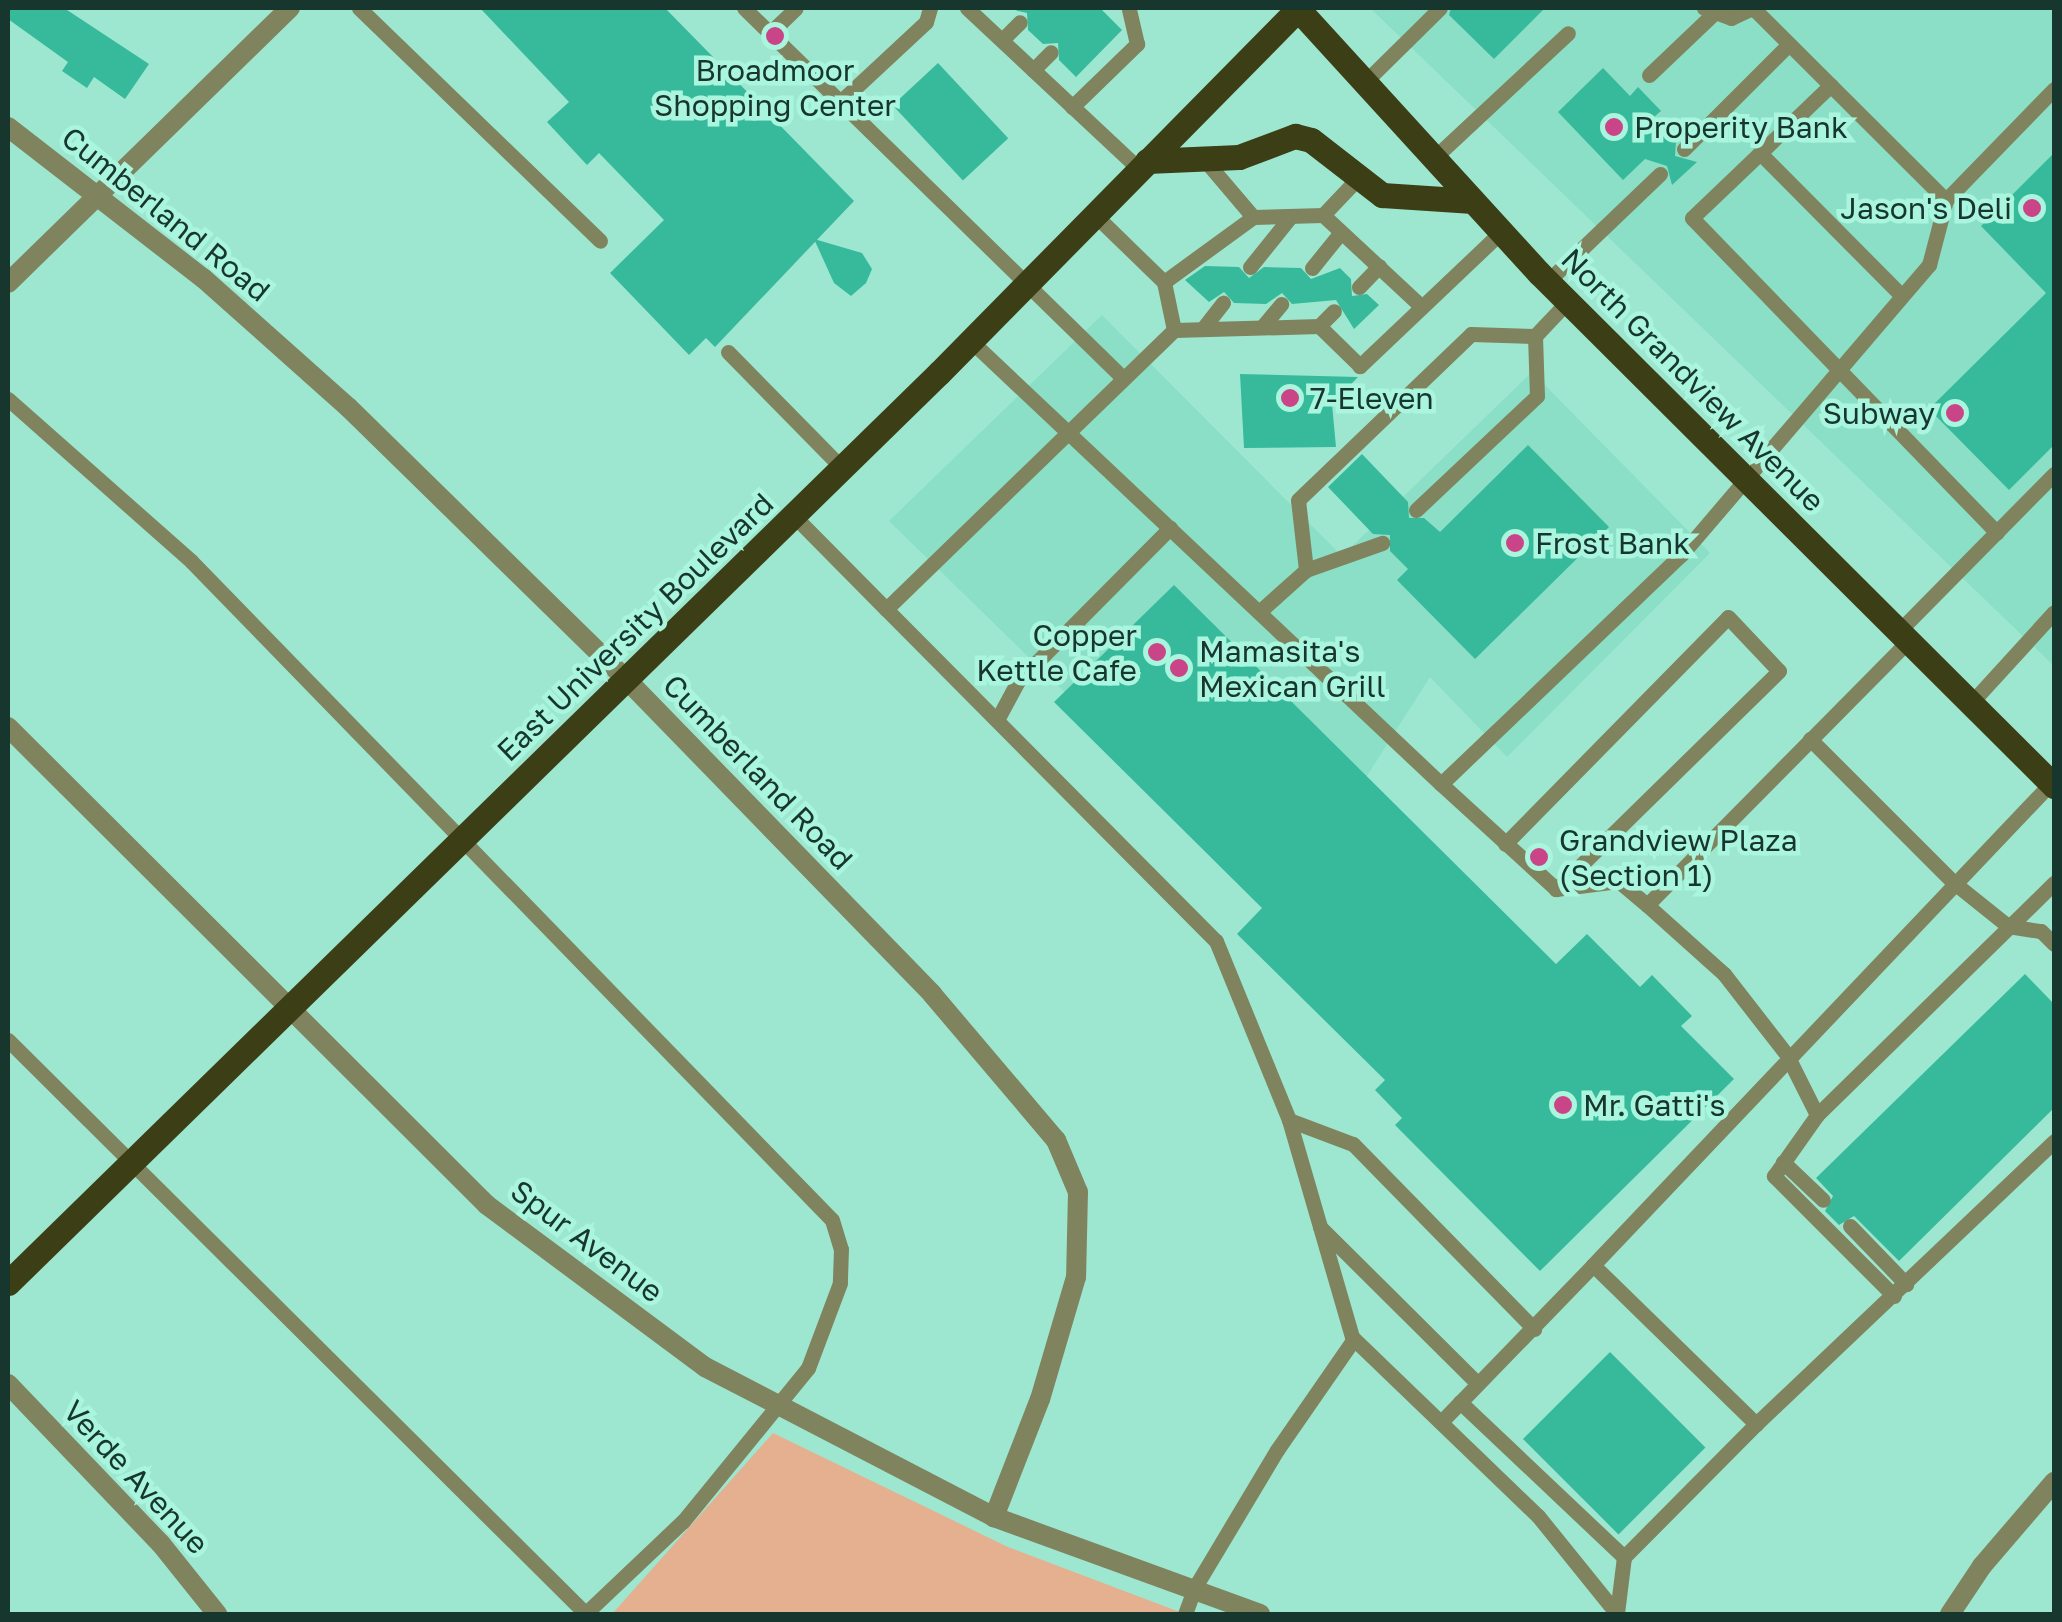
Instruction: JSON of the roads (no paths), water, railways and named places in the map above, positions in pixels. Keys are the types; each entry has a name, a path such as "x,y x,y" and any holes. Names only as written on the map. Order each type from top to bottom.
{"main road":[{"name":"North Grandview Avenue","path":"1298,8 1568,302 2053,785"},
{"name":"East University Boulevard","path":"8,1283 972,341 1298,8"},
{"path":"1143,165 1239,157 1295,136 1360,176 1382,195 1473,201"}],"street":[{"path":"8,283 290,8"},
{"name":"Cumberland Road","path":"8,127 99,194 348,408 628,680 978,1044 1030,1104 1070,1168 1081,1218 1076,1276 994,1517"},
{"name":"Spur Avenue","path":"8,727 287,1012 487,1205 705,1366 994,1517 1195,1587 1260,1614"},
{"name":"Verde Avenue","path":"8,1384 161,1544 217,1614"},
{"path":"1950,1614 1991,1554 2054,1482"}],"lane":[{"path":"359,8 600,240"},
{"path":"744,8 1122,378"},
{"path":"769,34 796,8"},
{"path":"840,102 926,22 930,8"},
{"path":"1072,107 1137,44 1129,8"},
{"path":"1365,82 1440,8"},
{"path":"1649,76 1708,11 1731,18 1752,8 1946,200"},
{"path":"971,9 1072,107 1143,165"},
{"path":"1002,40 1020,22"},
{"path":"1434,158 1568,33"},
{"path":"1684,149 1789,44"},
{"path":"1033,70 1051,52"},
{"path":"1831,85 1692,218 1997,533"},
{"path":"1441,784 1681,555 1929,265 1946,200 2054,90"},
{"path":"1760,153 1902,296"},
{"path":"1203,158 1253,217"},
{"path":"1548,281 1660,174"},
{"path":"1164,282 1253,217 1323,215 1360,176"},
{"path":"1095,215 1164,282 1174,330"},
{"path":"1323,215 1422,307"},
{"path":"1250,267 1290,216"},
{"path":"1312,268 1340,232"},
{"path":"1318,326 1360,366 1501,232"},
{"path":"1359,287 1378,266"},
{"path":"1416,510 1537,396 1535,336 1568,302"},
{"path":"1204,327 1223,303"},
{"path":"1262,327 1282,304"},
{"path":"886,609 1174,330 1318,326 1334,311"},
{"path":"1306,570 1298,500 1471,334 1535,336"},
{"path":"972,341 1556,889 1618,882 1724,974 1787,1055 1816,1115"},
{"path":"728,352 842,468"},
{"path":"8,398 190,561 464,839 626,1016 832,1220 841,1249 835,1299 808,1368 683,1521 586,1614 8,1040"},
{"path":"1648,905 1810,739 2054,474"},
{"path":"794,516 1216,940 1289,1120 1353,1341 1538,1516 1617,1614"},
{"path":"997,720 1018,681 1170,528"},
{"path":"1259,612 1306,570 1382,543"},
{"path":"1971,703 2054,612"},
{"path":"1505,844 1728,618 1778,671 1556,889"},
{"path":"1810,739 1952,882 2008,926 2041,932 2054,944"},
{"path":"1441,1422 1534,1329 1952,882 2053,785"},
{"path":"1894,1296 1774,1176 1816,1115 2054,883"},
{"path":"1289,1120 1352,1144 1534,1329"},
{"path":"1617,1614 1624,1557 1756,1424 2054,1141"},
{"path":"1783,1162 1823,1200"},
{"path":"1318,1224 1478,1383"},
{"path":"1850,1226 1906,1284"},
{"path":"1593,1265 1756,1424"},
{"path":"1185,1614 1195,1587 1353,1341"},
{"path":"1460,1402 1624,1557"}],"place":[{"name":"Broadmoor Shopping Center","path":"775,36"},
{"name":"Properity Bank","path":"1614,127"},
{"name":"Jason's Deli","path":"2032,208"},
{"name":"7-Eleven","path":"1290,398"},
{"name":"Subway","path":"1955,413"},
{"name":"Frost Bank","path":"1515,543"},
{"name":"Copper Kettle Cafe","path":"1157,652"},
{"name":"Mamasita's Mexican Grill","path":"1179,668"},
{"name":"Grandview Plaza (Section 1)","path":"1539,857"},
{"name":"Mr. Gatti's","path":"1563,1105"}]}
